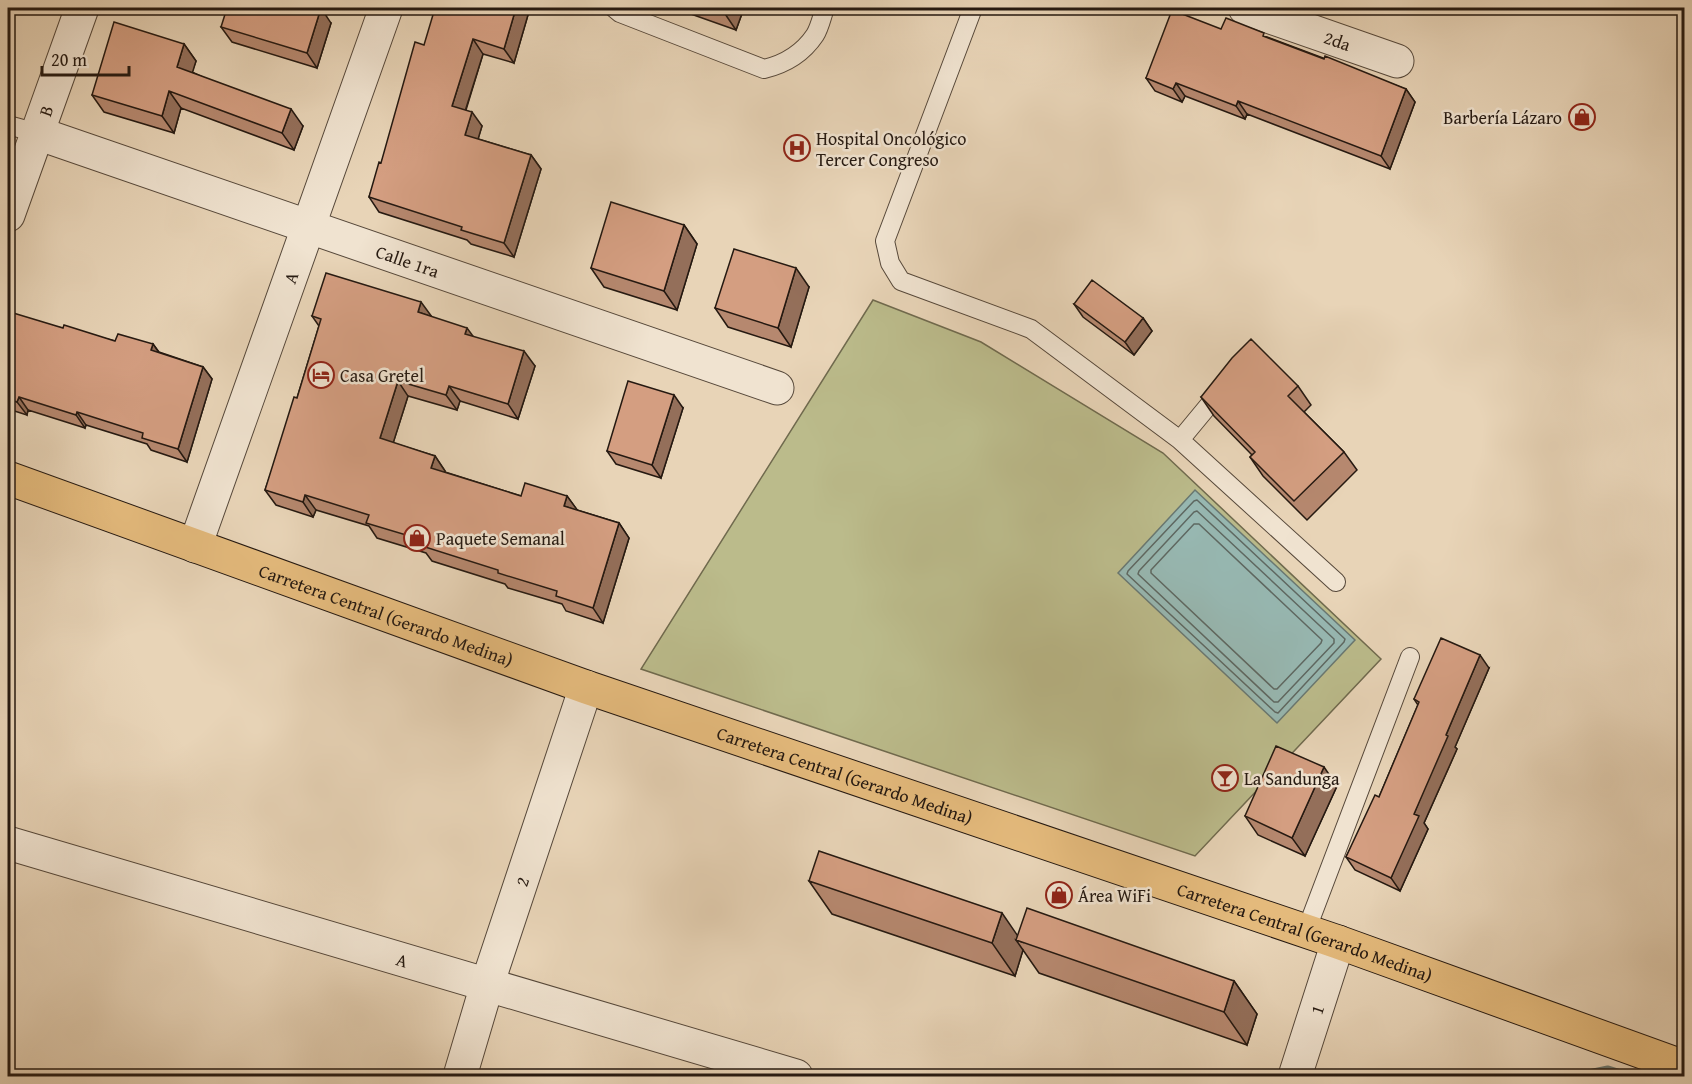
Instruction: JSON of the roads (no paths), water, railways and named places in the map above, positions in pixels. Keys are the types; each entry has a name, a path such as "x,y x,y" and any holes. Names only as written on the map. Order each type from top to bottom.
{"main road":[{"name":"Carretera Central (Gerardo Medina)","path":"8,478 586,687 1338,942 1684,1067"}],"street":[{"name":"B","path":"8,215 22,129 82,8"},
{"name":"A","path":"195,546 386,8"},
{"name":"2da","path":"1245,8 1397,60"},
{"name":"Calle 1ra","path":"22,129 777,388"},
{"name":"2","path":"460,1077 487,985 586,687"},
{"name":"A","path":"8,843 796,1077"},
{"name":"1","path":"1294,1077 1338,942"}],"lane":[{"path":"614,8 620,13 764,69 780,65 798,54 816,34 825,8"},
{"path":"973,8 885,241 890,263 901,281 1031,329 1180,440 1336,582"},
{"path":"1180,440 1234,374"},
{"path":"1306,931 1410,657"}],"water":[{"path":"1195,490 1355,640 1277,723 1118,573"}],"waterway":[{"path":"1579,1076 1608,1070 1627,1076"}],"place":[{"name":"Barbería Lázaro","path":"1582,117"},
{"name":"Hospital Oncológico Tercer Congreso","path":"797,148"},
{"name":"Casa Gretel","path":"321,375"},
{"name":"Paquete Semanal","path":"417,538"},
{"name":"La Sandunga","path":"1225,778"},
{"name":"Área WiFi","path":"1059,895"}]}
